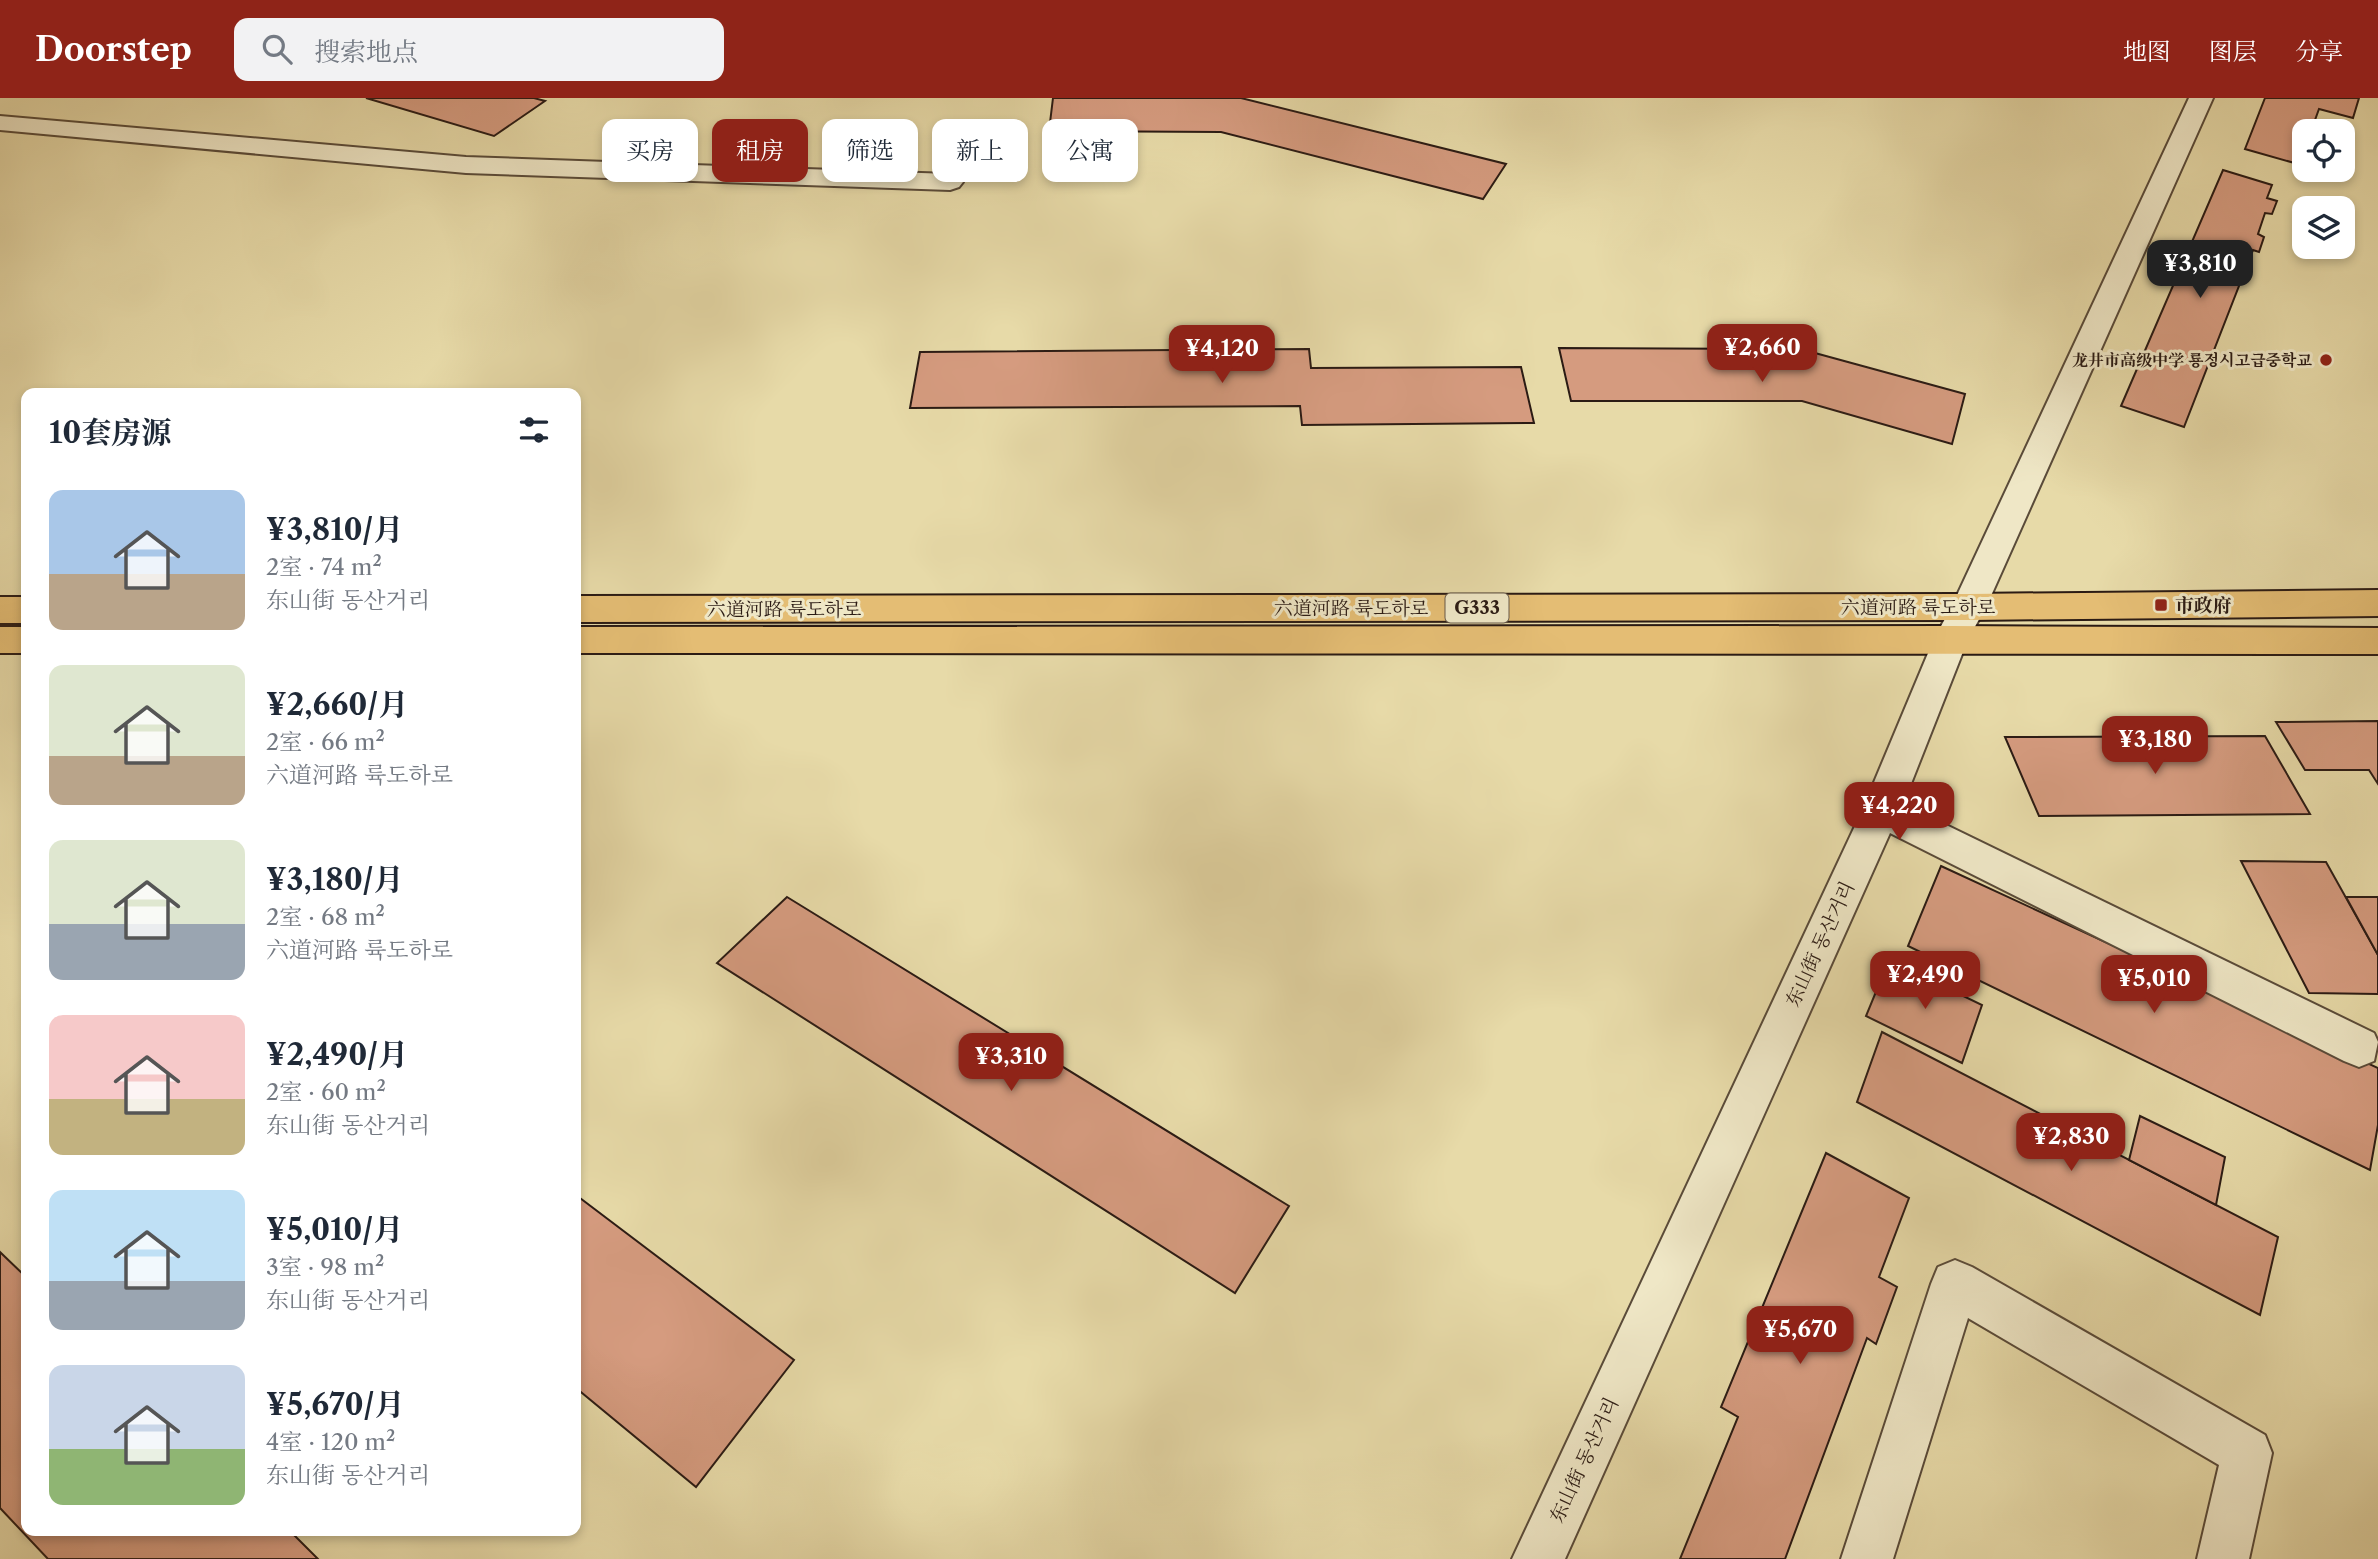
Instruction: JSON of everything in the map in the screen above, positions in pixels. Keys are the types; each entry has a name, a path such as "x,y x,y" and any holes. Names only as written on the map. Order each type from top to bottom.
{"highway":[{"name":"六道河路 륙도하로","path":"581,640 1960,623 2378,603"},
{"name":"六道河路 륙도하로","path":"581,609 1960,623 2378,642"},
{"path":"0,610 21,610"},
{"path":"0,640 21,640"}],"street":[{"name":"东山街 동산거리","path":"1538,1559 1881,811 1960,623 2201,98"},
{"path":"0,123 467,165 932,181"},
{"path":"1881,811 2359,1047"},
{"path":"1867,1559 1955,1284 2247,1453 2223,1559"}],"building":[{"path":"366,98 534,98 545,101 494,136"},
{"path":"1053,98 1241,98 1506,164 1483,199 1221,132 1138,132 1138,119 1050,119"},
{"path":"2265,98 2359,98 2353,118 2319,109 2315,119 2292,119 2292,162 2245,149"},
{"path":"2223,170 2272,185 2267,198 2277,201 2272,214 2265,213 2258,234 2264,237 2259,252 2253,250 2184,427 2121,406"},
{"path":"1793,347 1965,394 1952,444 1802,401 1571,401 1559,348 1780,349 1786,364"},
{"path":"1309,349 1311,368 1521,367 1534,423 1302,425 1300,406 910,408 920,352"},
{"path":"2378,721 2378,784 2369,770 2305,770 2276,722"},
{"path":"2265,736 2310,814 2039,816 2005,737"},
{"path":"2241,861 2326,862 2378,955 2378,994 2309,993"},
{"path":"1941,866 2378,1068 2378,1125 2370,1170 1908,946"},
{"path":"787,897 1289,1206 1235,1293 717,963"},
{"path":"2346,897 2378,897 2378,955"},
{"path":"1889,960 1982,1005 1962,1063 1866,1016"},
{"path":"1882,1032 2278,1237 2260,1315 1857,1102"},
{"path":"2140,1116 2225,1157 2216,1205 2129,1160"},
{"path":"1826,1153 1909,1198 1879,1277 1897,1287 1876,1344 1867,1338 1785,1559 1680,1559 1738,1417 1721,1407"},
{"path":"581,1199 794,1360 696,1487 581,1392"},
{"path":"0,1252 21,1272 21,1530 0,1508"},
{"path":"26,1536 295,1536 318,1559 48,1559"}],"place":[{"name":"龙井市高级中学 룡정시고급중학교","path":"2326,360"},
{"name":"市政府","path":"2161,605"}]}
